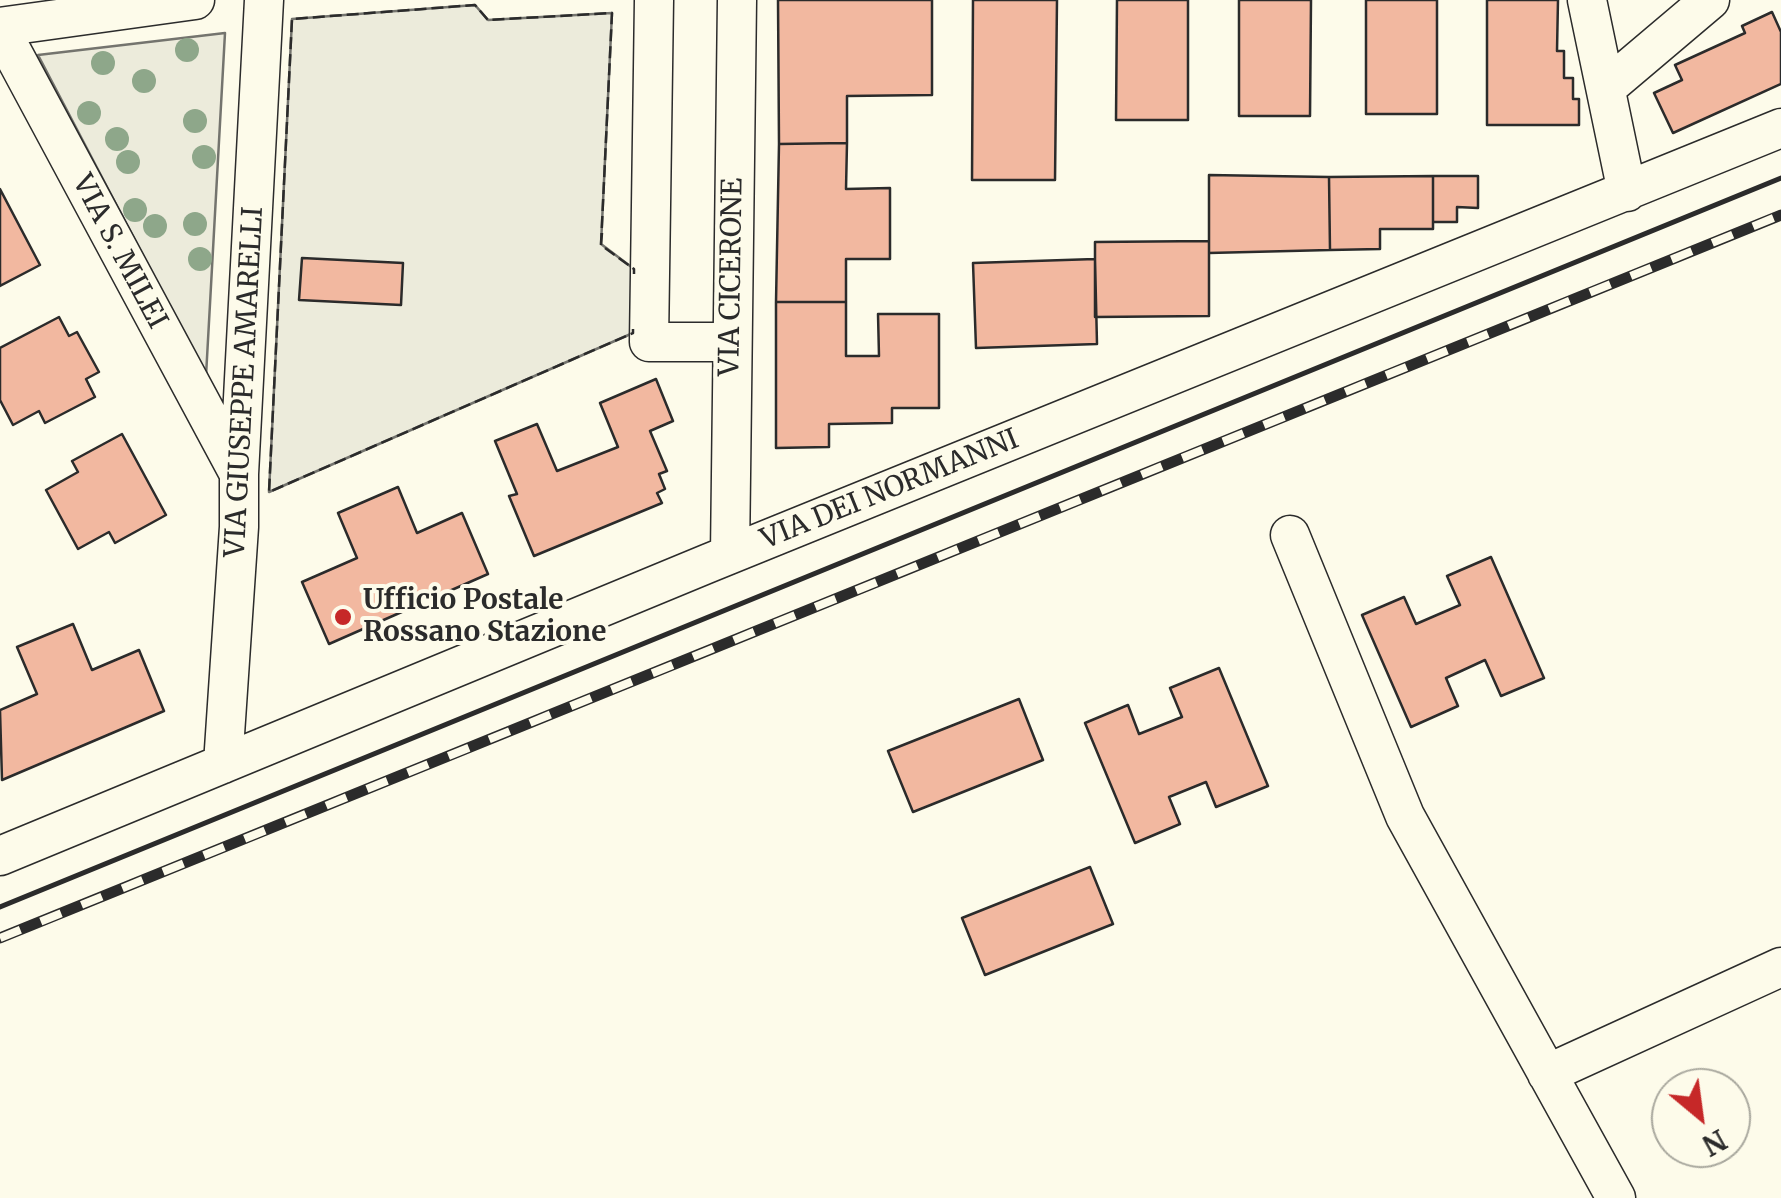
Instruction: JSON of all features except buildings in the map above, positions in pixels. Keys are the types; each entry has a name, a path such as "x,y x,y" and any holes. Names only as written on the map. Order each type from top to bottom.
{"street":[{"path":"0,28 195,0"},
{"name":"VIA GIUSEPPE AMARELLI","path":"223,764 264,0"},
{"path":"654,0 649,342 731,342"},
{"name":"VIA CICERONE","path":"730,554 737,0"},
{"path":"1587,0 1628,192"},
{"path":"1606,88 1710,0"},
{"name":"VIA S. MILEI","path":"0,28 239,474"},
{"name":"VIA DEI NORMANNI","path":"0,856 730,554 1781,128"},
{"path":"1290,535 1405,816 1616,1198"},
{"path":"1548,1074 1781,967"}],"shaded area":[{"path":"475,5 488,20 612,13 601,244 634,269 633,333 269,492 292,19"},
{"path":"225,33 206,376 38,55"}],"railway":[{"path":"0,938 1781,215"}],"fence":[{"path":"601,245 612,13 488,20 475,5 292,19 269,492 633,333 633,329"},
{"path":"602,233 601,245 634,269 634,274"}],"wall":[{"path":"0,907 1781,178"}],"place":[{"name":"Ufficio Postale Rossano Stazione","path":"343,617"}]}
